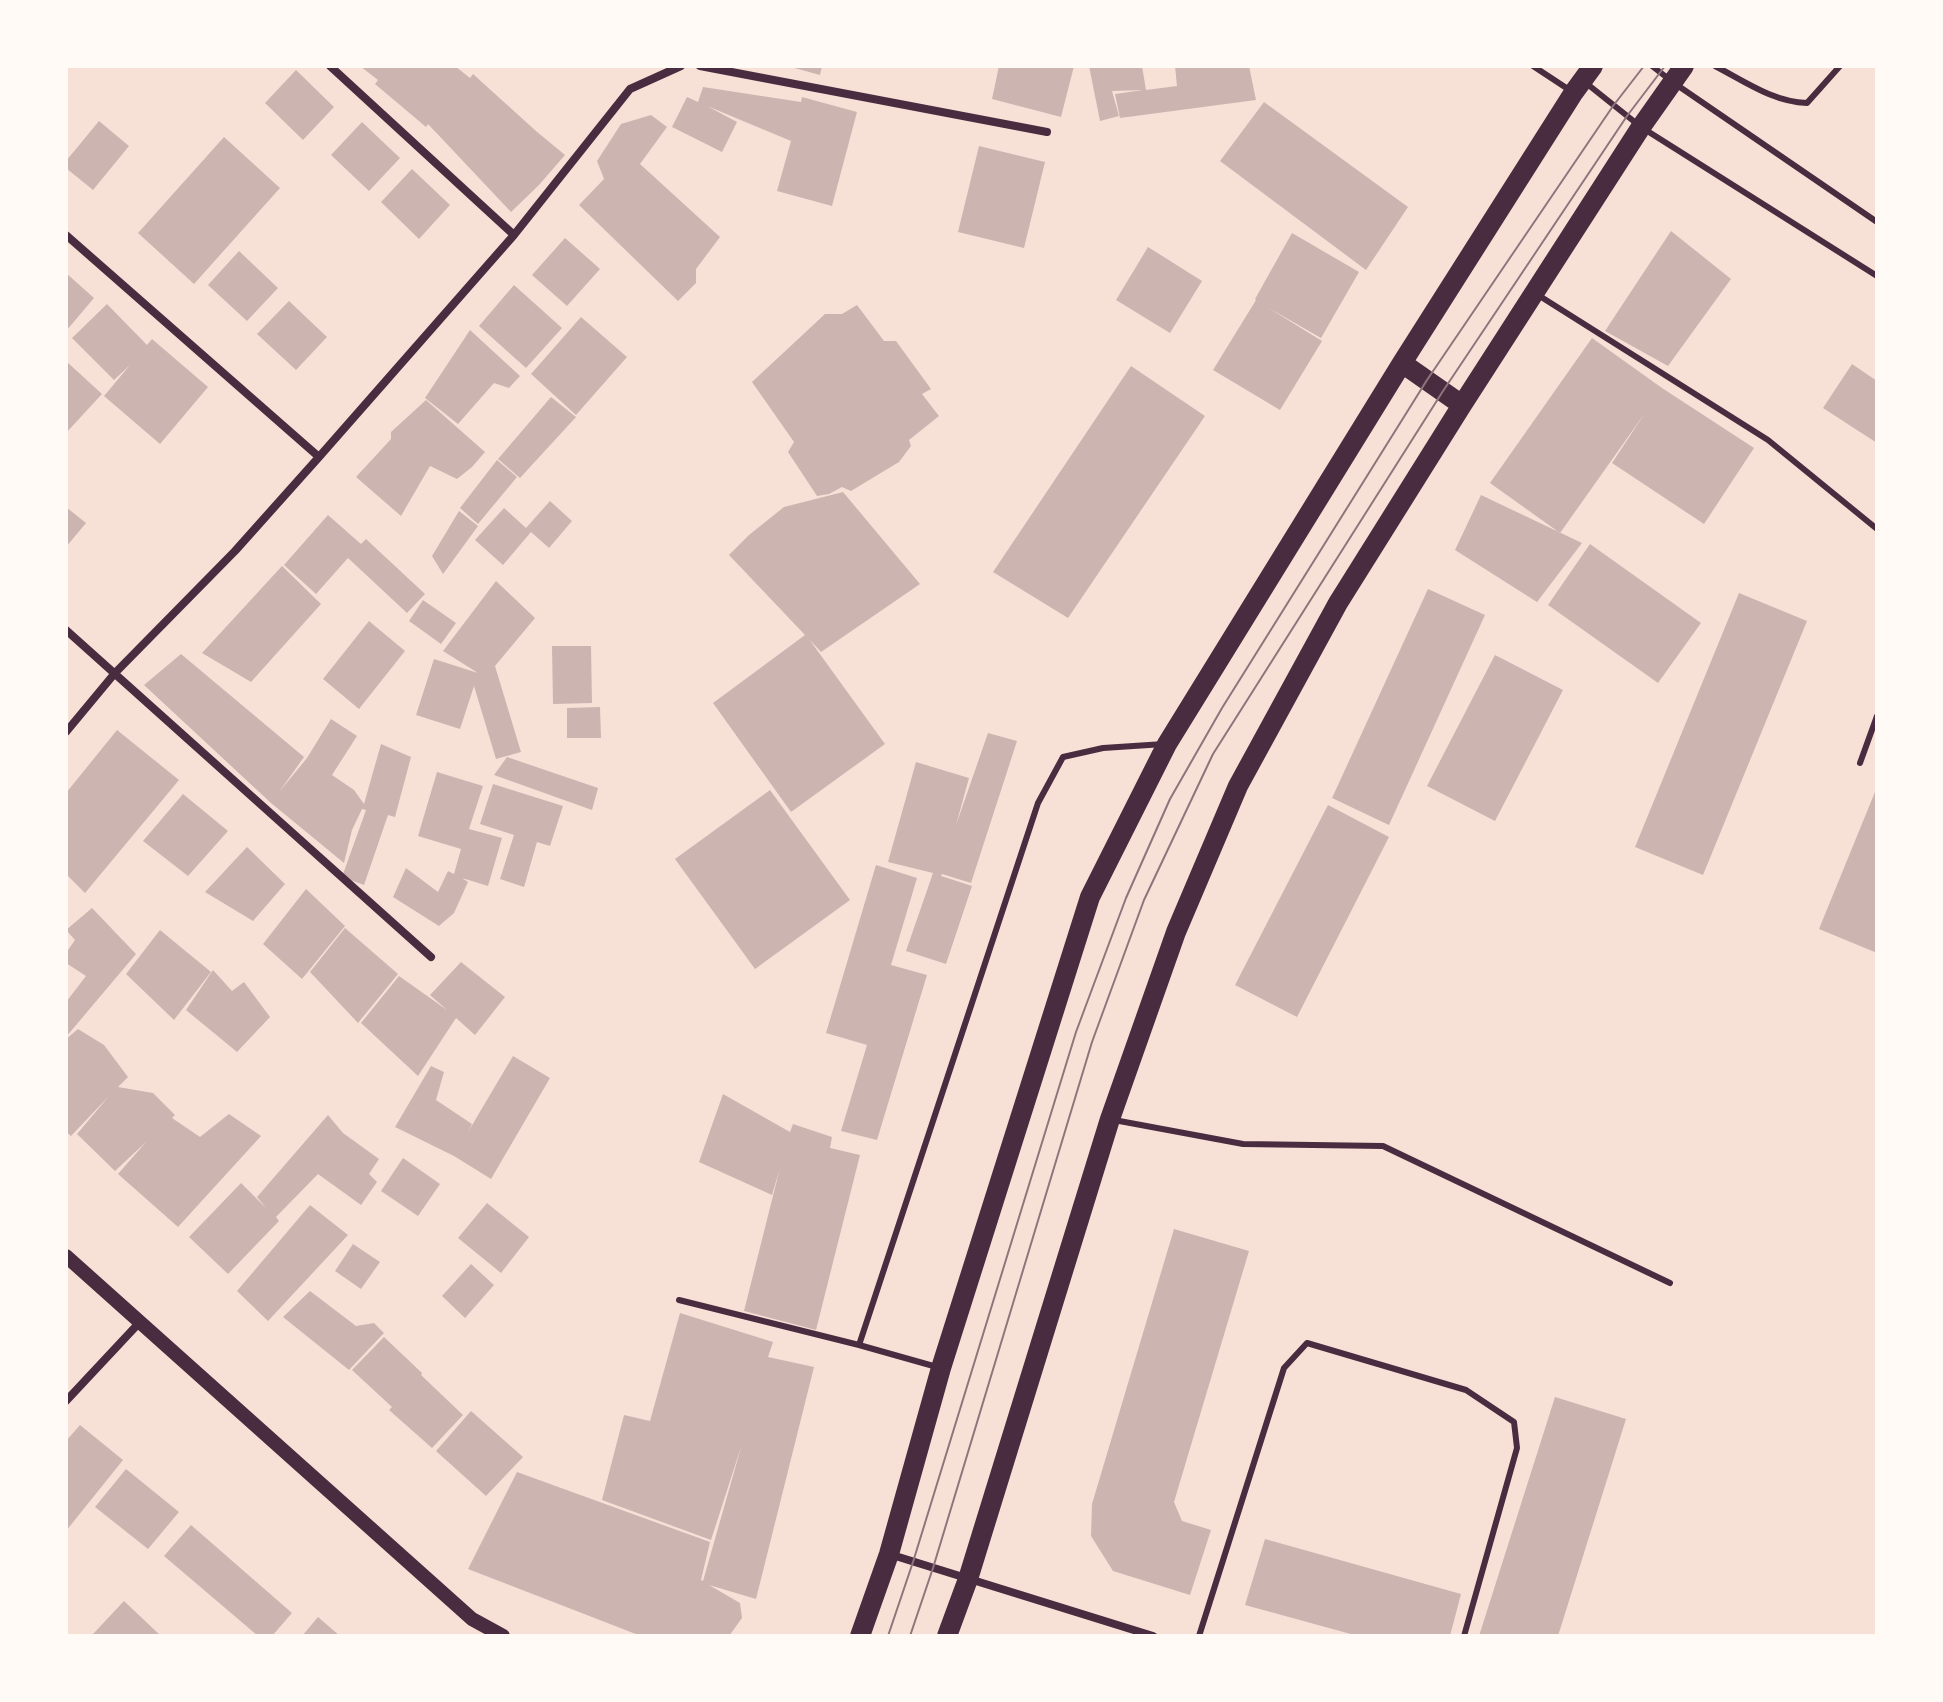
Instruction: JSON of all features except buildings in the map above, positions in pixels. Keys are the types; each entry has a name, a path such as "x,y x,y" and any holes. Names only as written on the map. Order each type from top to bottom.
{"main road":[{"path":"947,1636 968,1579 1110,1119 1176,932 1238,786 1338,603 1641,127 1679,75"},
{"path":"860,1636 889,1554 941,1368 1090,897 1167,744 1402,363 1583,80"},
{"path":"1402,363 1462,405"}],"street":[{"path":"330,66 514,235"},
{"path":"66,732 115,673 235,551 514,235 630,89 681,66"},
{"path":"700,66 1047,132"},
{"path":"66,235 319,457"},
{"path":"66,630 431,957"},
{"path":"66,1256 472,1619 503,1636"},
{"path":"66,1401 139,1323"},
{"path":"889,1554 1153,1636"}],"lane":[{"path":"1533,66 1583,80 1641,127 1877,276"},
{"path":"1652,66 1679,75 1877,222"},
{"path":"1715,66 1772,95 1791,102 1807,103 1840,66"},
{"path":"1535,293 1768,440 1877,529"},
{"path":"1860,763 1877,716"},
{"path":"859,1345 1038,803 1063,757 1103,748 1167,744"},
{"path":"1110,1119 1243,1144 1383,1146 1670,1283"},
{"path":"679,1300 941,1368"},
{"path":"1199,1636 1284,1368 1307,1343 1466,1390 1514,1422 1517,1448 1464,1636"}],"tram line":[{"path":"888,1636 1076,1032 1126,898 1170,799 1222,708 1427,380 1613,106 1644,66"},
{"path":"910,1636 1092,1042 1144,900 1213,754 1443,391 1627,116 1665,66"}]}
